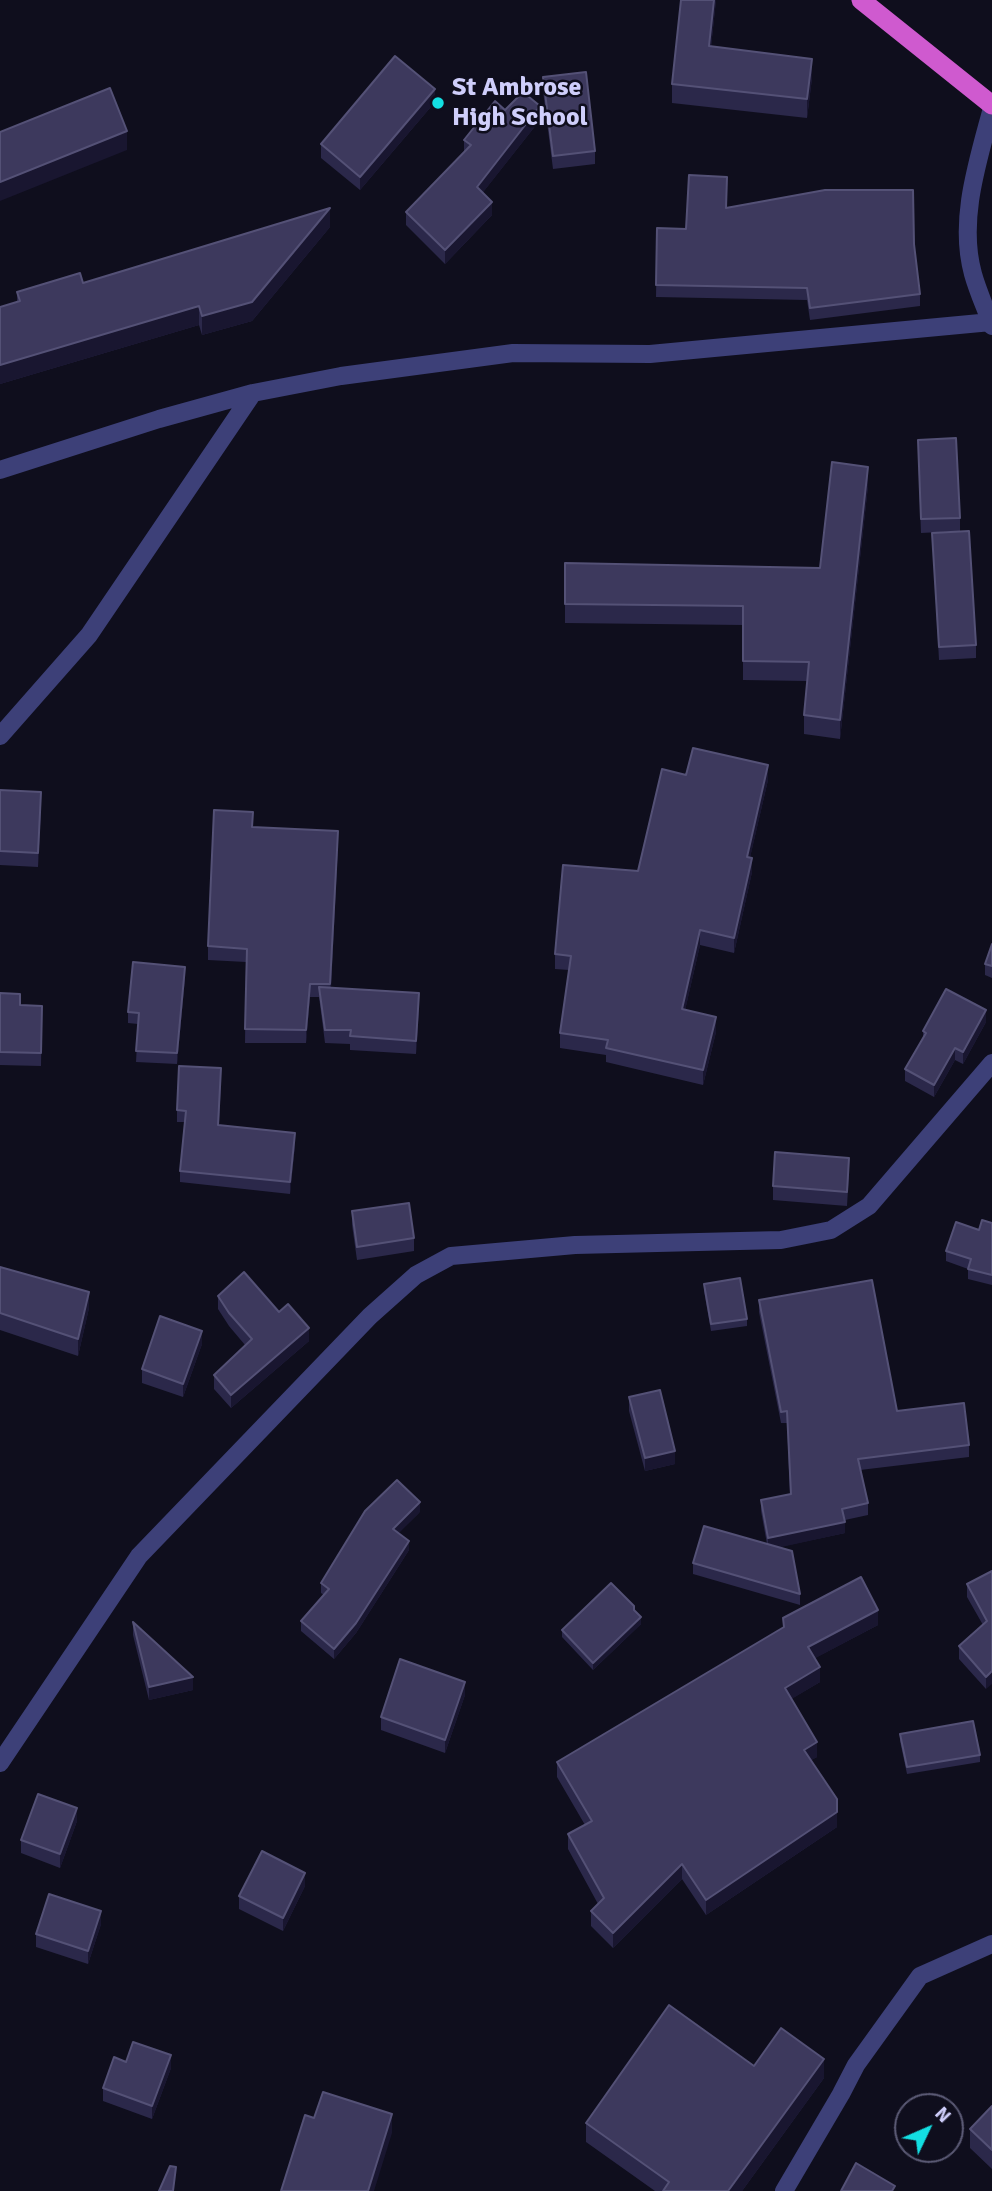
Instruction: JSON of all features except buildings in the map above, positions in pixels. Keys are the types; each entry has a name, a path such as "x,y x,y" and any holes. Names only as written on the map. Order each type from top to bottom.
{"highway":[{"path":"861,0 992,106"}],"street":[{"path":"0,470 159,419 253,393 341,376 513,353 650,354 991,324 973,272 968,230 972,183 992,106"},
{"path":"0,736 89,635 253,393"},
{"path":"0,1763 139,1556 370,1316 416,1276 451,1256 575,1245 781,1240 831,1230 869,1206 992,1063"},
{"path":"784,2191 856,2065 920,1976 992,1944"}],"place":[{"name":"St Ambrose High School","path":"438,103"}]}
